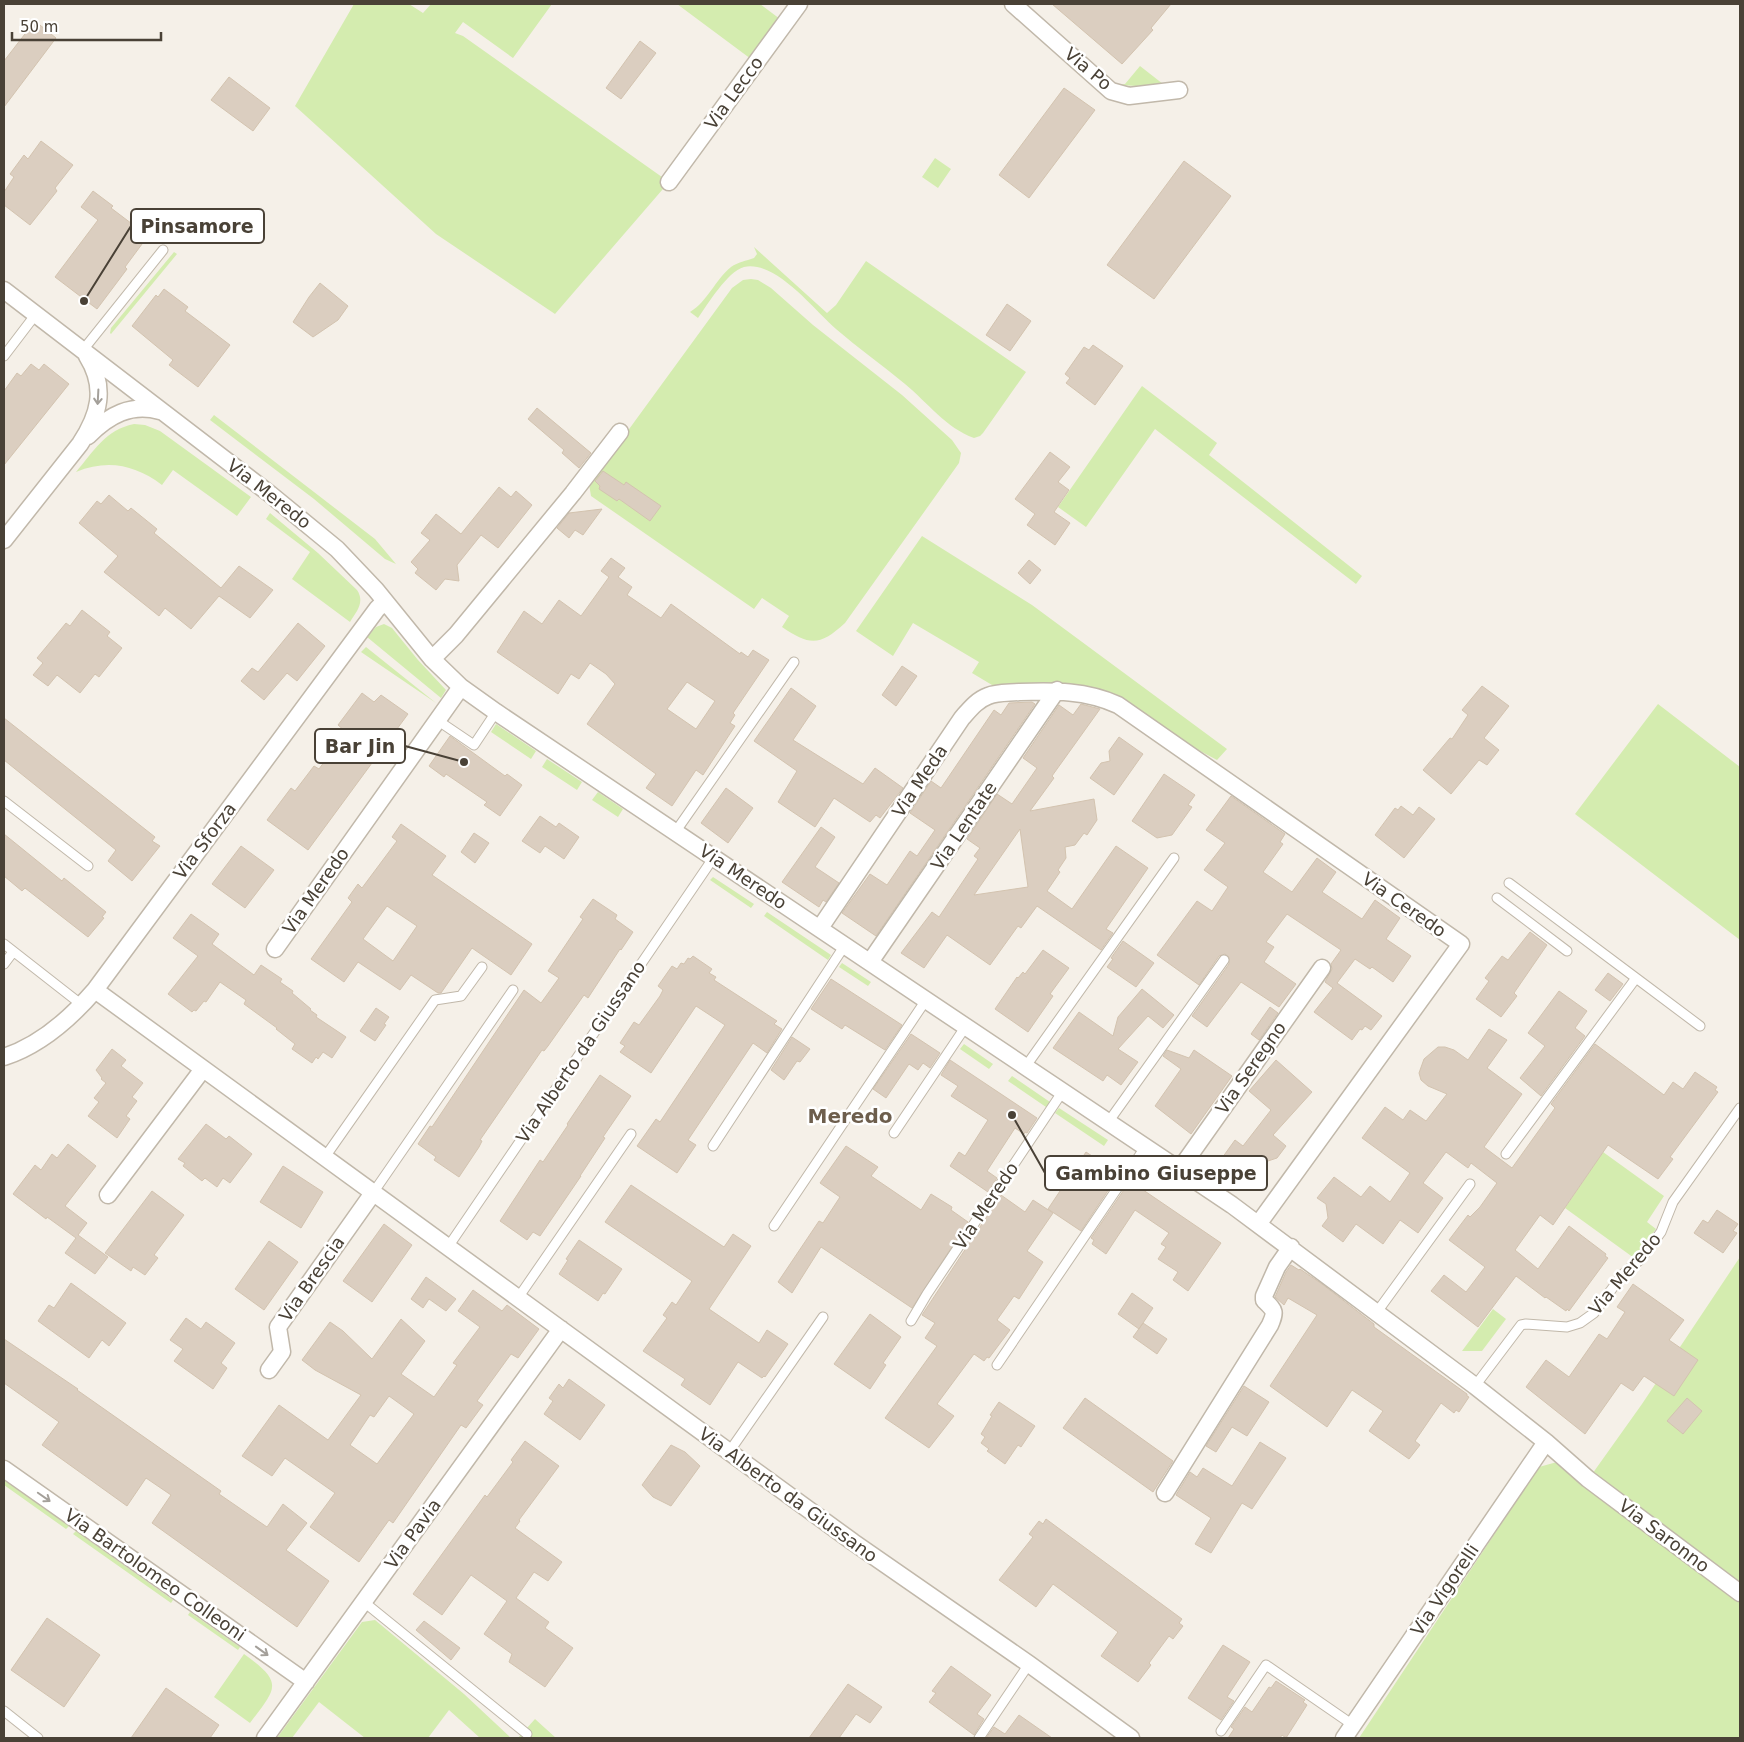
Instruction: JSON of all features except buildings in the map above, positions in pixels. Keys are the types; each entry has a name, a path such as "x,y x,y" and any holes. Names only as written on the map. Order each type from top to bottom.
{"street":[{"name":"Via Lecco","path":"669,182 799,4"},
{"name":"Via Po","path":"1014,4 1111,90 1129,96 1179,90"},
{"name":"Via Meredo","path":"4,290 284,505 338,549 432,659 461,687 1259,1223 1475,1386 1546,1442 1588,1479"},
{"path":"4,540 90,430 97,410 98,378 93,365 84,351"},
{"path":"80,444 109,418 120,412 142,407 164,412"},
{"path":"432,659 462,628 573,493 620,432"},
{"name":"Via Sforza","path":"4,1057 36,1043 82,1005 95,990 377,609 385,602"},
{"name":"Via Meredo","path":"275,949 461,687"},
{"name":"Via Meda","path":"820,928 970,708 990,695 1057,690"},
{"name":"Via Lentate","path":"870,962 1057,690"},
{"name":"Via Ceredo","path":"1057,690 1087,694 1103,698 1118,705 1461,944 1259,1223"},
{"name":"Via Seregno","path":"1180,1169 1322,968"},
{"name":"Via Alberto da Giussano","path":"95,990 853,1542 1029,1664 1131,1738"},
{"path":"108,1195 203,1069"},
{"name":"Via Brescia","path":"269,1370 282,1352 278,1327 373,1193"},
{"path":"1165,1493 1270,1325 1274,1314 1273,1309 1264,1300 1264,1296 1277,1267 1291,1247"},
{"name":"Via Pavia","path":"264,1738 561,1330"},
{"name":"Via Vigorelli","path":"1349,1732 1546,1442"},
{"name":"Via Bartolomeo Colleoni","path":"4,1469 306,1682"},
{"name":"Via Saronno","path":"1588,1479 1740,1593"}],"lane":[{"path":"84,351 163,250"},
{"path":"4,356 36,314"},
{"path":"676,831 794,662"},
{"path":"437,720 474,745 496,712"},
{"path":"4,801 88,866"},
{"name":"Via Alberto da Giussano","path":"448,1247 714,857"},
{"path":"1026,1066 1174,858"},
{"path":"1509,883 1700,1026"},
{"path":"1497,898 1567,952"},
{"path":"4,944 82,1005"},
{"path":"713,1146 845,946"},
{"path":"4,964 13,952"},
{"path":"1109,1121 1224,960"},
{"path":"325,1157 435,1000 462,996 482,967"},
{"path":"1506,1154 1636,978"},
{"path":"373,1193 513,990"},
{"path":"774,1226 926,1000"},
{"path":"894,1133 966,1026"},
{"name":"Via Meredo","path":"911,1321 927,1294 1063,1091"},
{"name":"Via Meredo","path":"1475,1386 1521,1326 1526,1324 1567,1327 1580,1323 1594,1313 1623,1274 1641,1260 1664,1228 1673,1202 1740,1108"},
{"path":"518,1298 631,1134"},
{"path":"997,1365 1146,1146"},
{"path":"1376,1312 1470,1184"},
{"path":"729,1452 823,1317"},
{"path":"364,1602 528,1734"},
{"path":"979,1738 1029,1664"},
{"path":"1220,1731 1266,1665 1349,1732"},
{"path":"4,1711 38,1738"}],"green space":[{"path":"354,4 409,4 423,13 431,4 552,4 513,58 463,22 455,33 463,36 669,182 555,314 436,234 295,106"},
{"path":"677,4 760,4 780,19 751,59"},
{"path":"1140,66 1163,84 1120,85 1125,84"},
{"path":"935,158 951,169 938,188 922,177"},
{"path":"754,247 827,313 836,305 866,261 1026,372 983,433 974,438 954,428 905,384 836,329 794,288 769,271 756,267 744,267 738,270 718,289 698,318 690,312 702,302 725,272 739,263 754,258 757,254"},
{"path":"174,252 177,254 111,334 111,328"},
{"path":"743,280 758,280 771,288 813,325 902,395 952,440 961,453 959,463 845,623 829,636 815,641 800,638 782,627 789,616 762,598 754,609 591,496 589,484 732,288"},
{"path":"1142,386 1217,443 1209,455 1362,576 1356,584 1155,429 1086,527 1058,507"},
{"path":"214,415 375,539 396,564 385,559 314,499 210,420"},
{"path":"134,424 145,425 160,431 251,497 237,516 173,470 162,485 142,473 121,466 99,466 76,472 108,436 115,431"},
{"path":"270,513 318,553 357,590 360,602 350,622 292,579 310,552 266,519"},
{"path":"922,536 1032,605 1227,749 1217,760 1187,744 1141,711 1109,693 1089,687 1069,684 997,688 972,673 979,662 913,623 893,656 856,631"},
{"path":"384,624 392,628 446,690 441,698 367,637 376,627"},
{"path":"366,647 436,703 361,652"},
{"path":"1658,704 1740,767 1740,940 1575,814"},
{"path":"496,724 536,751 531,759 491,732"},
{"path":"547,759 582,782 577,790 542,767"},
{"path":"598,792 623,809 618,817 592,800"},
{"path":"713,877 754,904 751,908 710,880"},
{"path":"767,912 831,955 828,960 764,916"},
{"path":"842,963 871,982 868,986 839,967"},
{"path":"964,1044 993,1064 989,1069 960,1049"},
{"path":"1012,1076 1050,1102 1046,1107 1008,1081"},
{"path":"1059,1108 1108,1140 1104,1146 1055,1113"},
{"path":"1603,1152 1664,1196 1647,1222 1656,1229 1634,1258 1565,1208"},
{"path":"1740,1257 1740,1738 1359,1738 1539,1467 1557,1462 1585,1484 1642,1404"},
{"path":"1493,1309 1506,1319 1482,1351 1462,1351"},
{"path":"4,1480 69,1526 66,1529 4,1485"},
{"path":"76,1531 173,1600 171,1603 73,1534"},
{"path":"190,1612 240,1647 238,1650 188,1615"},
{"path":"375,1620 464,1694 511,1738 480,1738 449,1710 428,1738 365,1738 319,1702 292,1738 277,1738 362,1622"},
{"path":"244,1654 266,1672 271,1679 272,1686 271,1693 250,1723 214,1697"},
{"path":"535,1719 556,1738 518,1738"}],"place":[{"name":"Pinsamore","path":"84,301"},
{"name":"Bar Jin","path":"464,762"},
{"name":"Gambino Giuseppe","path":"1012,1115"}],"district":[{"name":"Meredo","path":"850,1116"}]}
